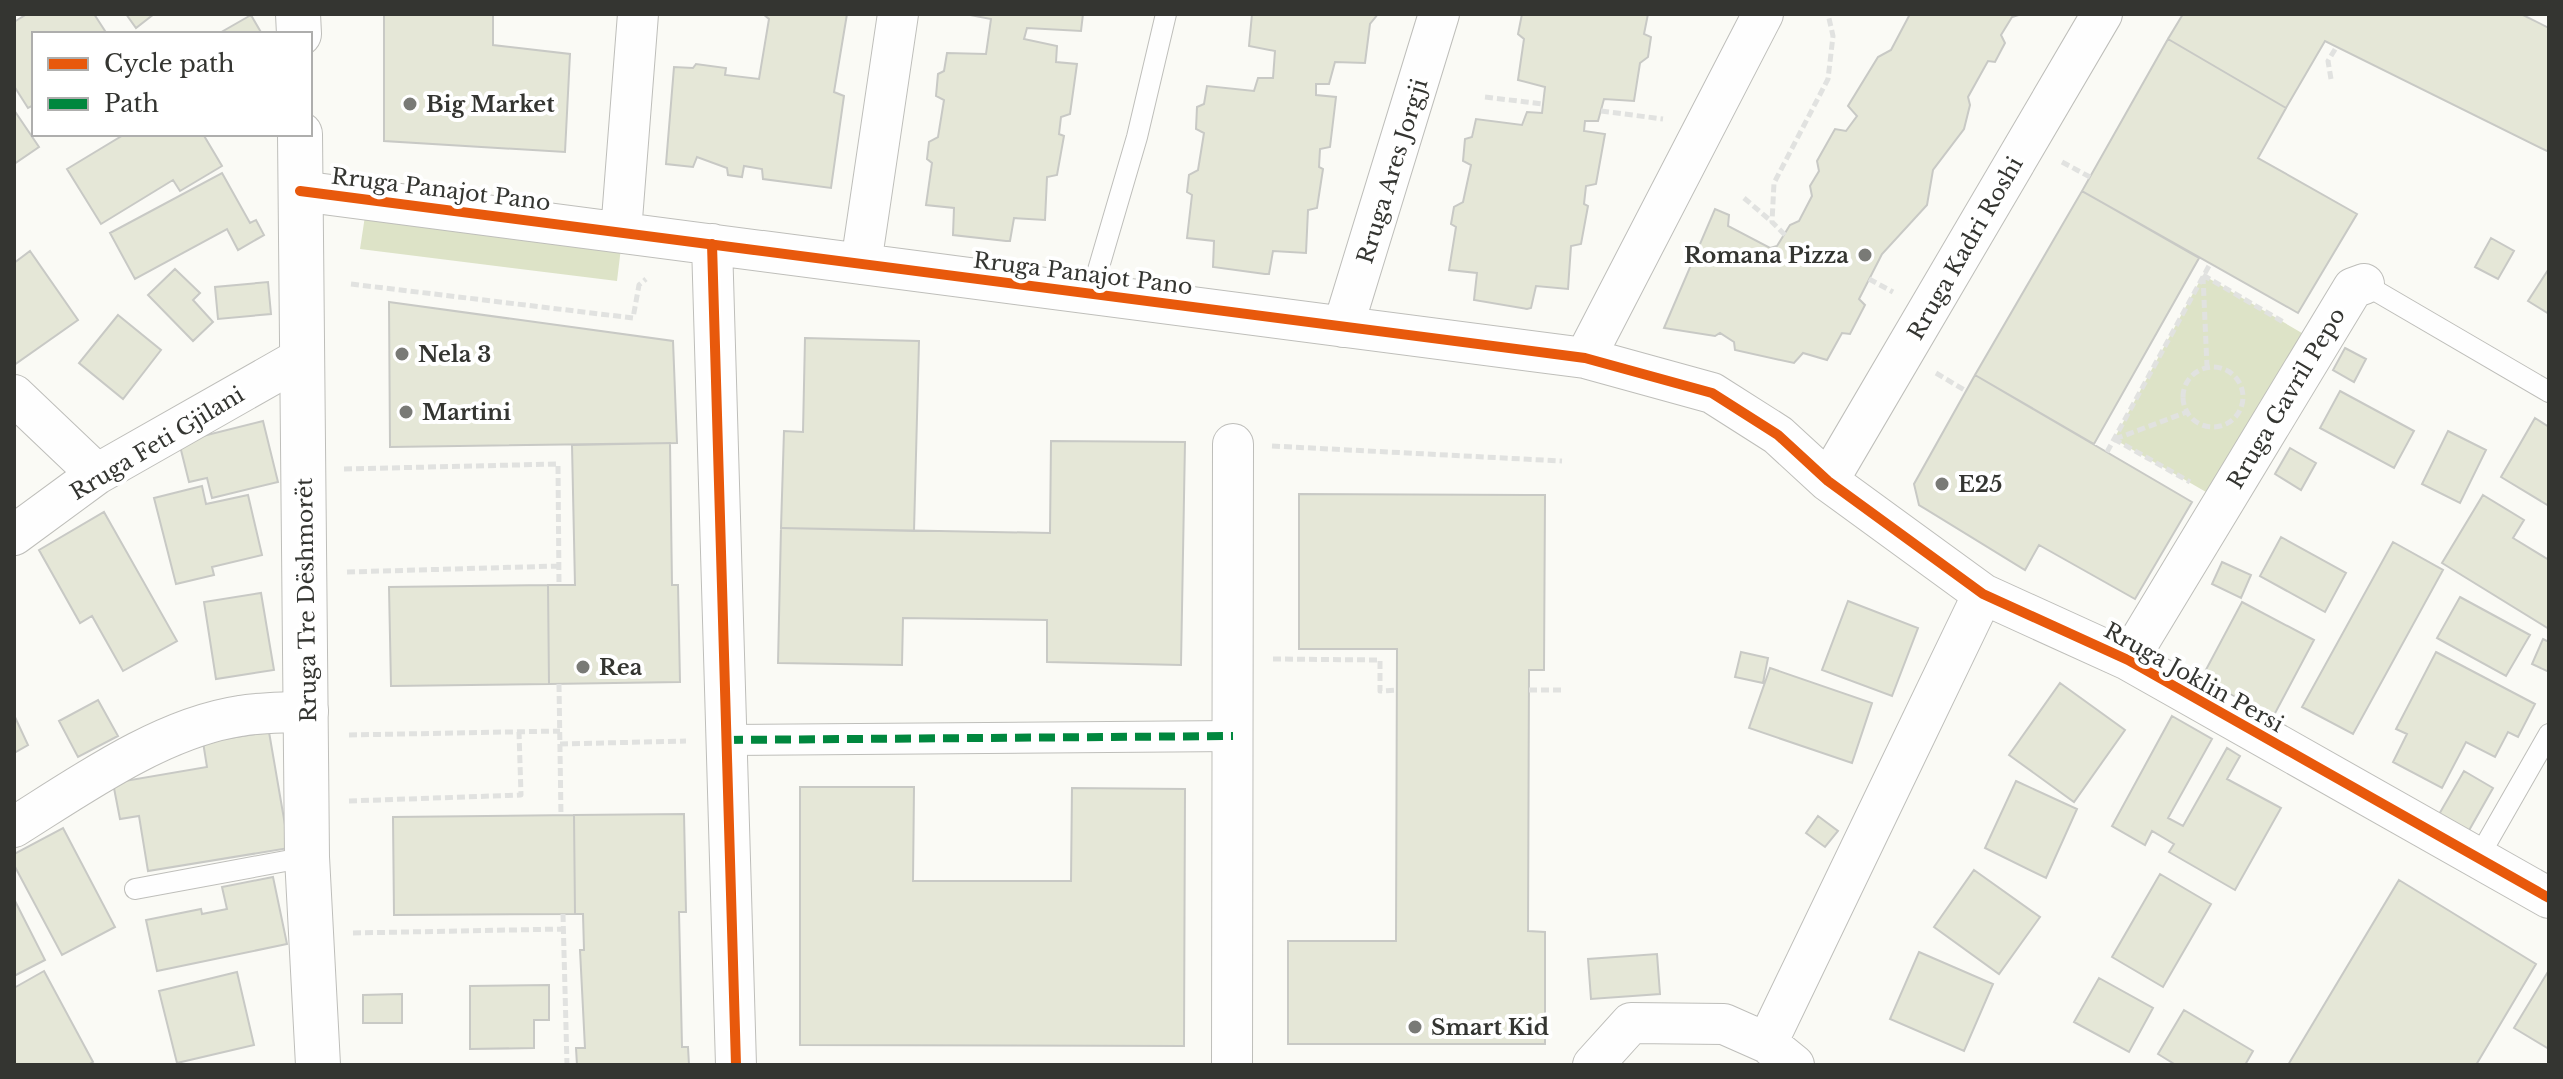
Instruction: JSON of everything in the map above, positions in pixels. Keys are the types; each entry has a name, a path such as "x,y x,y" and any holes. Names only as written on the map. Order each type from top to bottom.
{"main road":[{"name":"Rruga Tre Dëshmorët","path":"300,136 307,857 318,1065"}],"street":[{"path":"621,232 638,14"},
{"path":"861,264 898,14"},
{"name":"Rruga Ares Jorgji","path":"1343,327 1439,14"},
{"path":"1585,358 1763,14"},
{"name":"Rruga Kadri Roshi","path":"1828,481 2102,14"},
{"name":"Rruga Panajot Pano","path":"300,191 1585,358 1712,393 1778,435 1828,481"},
{"path":"712,244 736,1065"},
{"name":"Rruga Gavril Pepo","path":"2128,660 2353,288 2364,284"},
{"name":"Rruga Feti Gjilani","path":"14,535 97,474 303,357"},
{"path":"14,395 97,474"},
{"path":"1232,1065 1233,444"},
{"name":"Rruga Joklin Persi","path":"1828,481 1983,594 2128,660 2549,898"},
{"path":"1593,1065 1631,1023 1724,1024 1780,1054 1983,594"},
{"path":"14,827 104,770 189,730 239,716 308,723"},
{"path":"727,740 1233,736"}],"lane":[{"path":"1091,294 1137,137 1166,14"},
{"name":"Rruga Gavril Pepo","path":"2364,284 2549,392"},
{"path":"2478,858 2549,734"},
{"path":"135,889 307,857"}],"path":[{"path":"1772,222 1774,183 1828,79 1833,36 1828,14"},
{"path":"2331,79 2328,61 2337,46"},
{"path":"1485,97 1543,104"},
{"path":"1601,111 1661,118"},
{"path":"2073,168 2090,177"},
{"path":"1744,198 1785,235"},
{"path":"2107,452 2210,264"},
{"path":"351,284 633,318 639,285 655,269"},
{"path":"2203,275 2319,343"},
{"path":"2203,275 2207,367"},
{"path":"2207,367 2227,371 2241,385 2242,406 2230,422 2220,426 2201,425 2187,412 2183,394 2186,385 2207,367"},
{"path":"2114,439 2187,412"},
{"path":"2114,439 2224,501"},
{"path":"1233,444 1562,461"},
{"path":"305,470 558,464 559,585"},
{"path":"306,573 558,566"},
{"path":"1233,658 1380,660 1380,691 1397,690"},
{"path":"559,684 561,816"},
{"path":"1529,690 1564,690"},
{"path":"308,723 560,731"},
{"path":"308,802 521,795 519,732"},
{"path":"560,744 683,741"},
{"path":"563,914 567,1065"},
{"path":"313,934 564,929"}],"green space":[{"path":"365,216 621,248 617,281 360,249"},
{"path":"2203,275 2307,336 2213,496 2114,439"}],"building":[{"path":"27,14 94,14 106,32 32,32 32,106 28,108 14,86 14,22"},
{"path":"126,14 154,14 136,28"},
{"path":"384,14 493,14 493,45 570,54 565,152 384,141"},
{"path":"763,14 847,14 834,92 844,96 831,188 763,179 762,169 744,166 742,177 728,175 727,168 697,157 693,167 666,164 674,67 693,68 696,64 726,68 725,75 759,79 769,19"},
{"path":"965,14 1083,14 1081,31 1027,28 1024,39 1057,46 1056,62 1077,64 1070,114 1061,117 1059,134 1064,136 1057,175 1047,177 1045,220 1014,218 1010,241 953,235 954,208 926,205 932,163 927,159 929,142 938,137 944,100 936,96 938,74 944,71 947,53 986,54 991,19"},
{"path":"1252,14 1378,14 1370,24 1365,63 1335,62 1329,84 1316,84 1316,95 1336,97 1330,147 1320,149 1319,167 1323,169 1317,208 1308,210 1306,253 1273,251 1269,274 1213,267 1214,241 1187,238 1192,195 1187,192 1189,175 1198,170 1204,133 1196,129 1197,107 1204,104 1207,86 1254,91 1258,78 1273,78 1275,51 1249,46"},
{"path":"1522,14 1648,14 1644,34 1651,37 1648,57 1640,63 1634,101 1604,99 1598,121 1585,121 1584,131 1605,134 1596,184 1586,186 1584,204 1588,206 1581,244 1571,246 1568,289 1536,286 1531,308 1527,309 1474,300 1477,273 1449,270 1456,227 1451,224 1454,207 1463,202 1471,165 1463,161 1465,139 1472,137 1476,119 1522,125 1527,112 1542,113 1545,87 1518,80 1524,39 1518,34"},
{"path":"1910,14 2022,14 2012,17 2001,35 2005,43 1995,62 1988,61 1968,97 1970,105 1964,129 1933,170 1927,205 1882,254 1859,299 1865,305 1850,334 1842,333 1827,360 1803,353 1794,363 1735,350 1734,342 1720,333 1715,336 1664,328 1715,209 1729,215 1728,226 1770,248 1777,246 1790,225 1799,221 1812,196 1810,186 1819,171 1817,161 1835,129 1846,131 1857,116 1848,106 1878,57 1891,50"},
{"path":"2183,14 2521,14 2549,28 2549,152 2325,41 2286,108 2168,39"},
{"path":"251,15 261,32 221,32"},
{"path":"2168,39 2286,108 2258,158 2357,214 2298,313 2082,191"},
{"path":"14,110 39,147 14,164"},
{"path":"122,136 204,136 222,166 180,191 173,180 101,224 67,169"},
{"path":"222,173 250,223 256,220 264,235 238,250 227,229 135,279 110,233"},
{"path":"2082,191 2199,258 2094,444 1975,375"},
{"path":"2491,238 2514,251 2498,279 2475,267"},
{"path":"30,251 78,320 14,365 14,263"},
{"path":"175,269 200,293 193,300 213,322 193,341 148,295"},
{"path":"2549,271 2549,314 2528,301"},
{"path":"268,282 271,314 218,319 215,287"},
{"path":"389,302 673,341 677,443 390,447"},
{"path":"118,315 161,350 123,399 79,363"},
{"path":"805,338 919,341 914,531 781,528 784,431 803,432"},
{"path":"2345,348 2366,359 2354,382 2333,370"},
{"path":"1975,375 2192,502 2135,599 2039,545 2025,570 1919,505 1914,484"},
{"path":"2340,391 2414,431 2394,468 2320,428"},
{"path":"2535,418 2549,427 2549,506 2501,477"},
{"path":"263,421 278,482 212,498 207,478 189,482 179,442"},
{"path":"2448,431 2486,450 2460,503 2422,484"},
{"path":"1051,441 1185,442 1181,665 1047,662 1047,620 903,618 902,665 778,663 781,528 1050,533"},
{"path":"670,443 672,585 678,585 680,682 549,684 548,585 575,585 572,445"},
{"path":"2290,448 2316,463 2301,490 2275,474"},
{"path":"202,486 206,504 248,495 262,555 212,567 214,575 176,584 154,498"},
{"path":"1299,494 1545,495 1544,670 1529,670 1528,931 1545,932 1545,1044 1288,1044 1288,941 1396,941 1397,649 1299,649"},
{"path":"2483,495 2524,520 2513,538 2549,560 2549,629 2442,563"},
{"path":"104,512 177,641 123,671 92,616 80,623 39,550"},
{"path":"2281,537 2346,573 2325,612 2260,576"},
{"path":"2393,542 2443,570 2353,734 2302,707"},
{"path":"2222,562 2251,575 2241,598 2212,584"},
{"path":"548,585 549,684 391,686 389,587"},
{"path":"261,593 274,670 216,679 204,602"},
{"path":"2460,597 2530,635 2506,676 2437,638"},
{"path":"1848,601 1918,628 1892,696 1822,670"},
{"path":"2242,602 2314,640 2273,717 2201,679"},
{"path":"2543,639 2549,642 2549,672 2532,664"},
{"path":"1741,652 1768,658 1763,683 1735,677"},
{"path":"2436,652 2535,704 2518,737 2508,732 2495,757 2466,742 2442,788 2393,762 2407,734 2396,729"},
{"path":"1770,668 1872,703 1852,763 1749,728"},
{"path":"2060,683 2125,730 2074,802 2009,755"},
{"path":"98,700 118,736 78,757 59,721"},
{"path":"14,715 28,745 14,753"},
{"path":"2172,716 2212,739 2168,818 2183,826 2227,748 2240,756 2227,779 2281,808 2235,890 2169,852 2174,844 2152,831 2145,845 2112,826"},
{"path":"269,732 289,848 148,871 139,816 120,819 113,783 207,767 203,742"},
{"path":"2464,771 2493,788 2459,848 2430,830"},
{"path":"2016,781 2077,809 2046,878 1985,848"},
{"path":"800,787 914,787 913,881 1071,881 1072,788 1185,789 1184,1046 800,1045"},
{"path":"684,814 686,912 679,912 682,1047 688,1047 689,1065 577,1065 576,1048 585,1048 580,950 584,950 583,914 575,914 574,815"},
{"path":"574,815 575,914 394,915 393,817"},
{"path":"1818,816 1838,831 1825,847 1806,833"},
{"path":"63,828 115,927 62,955 14,865 14,854"},
{"path":"1974,870 2040,917 1999,974 1934,927"},
{"path":"2160,874 2211,904 2163,987 2112,957"},
{"path":"273,877 287,944 157,971 146,920 201,909 202,914 227,909 222,887"},
{"path":"2399,880 2536,964 2476,1065 2288,1065"},
{"path":"14,899 45,960 14,976"},
{"path":"1919,952 1993,984 1964,1051 1890,1019"},
{"path":"1657,954 1660,994 1591,999 1588,959"},
{"path":"2549,970 2549,1049 2514,1028"},
{"path":"44,971 93,1062 88,1065 14,1065 14,988"},
{"path":"237,972 254,1045 177,1063 159,991"},
{"path":"2099,978 2153,1008 2129,1052 2074,1022"},
{"path":"549,985 549,1020 534,1020 534,1048 470,1049 470,986"},
{"path":"402,994 402,1023 363,1023 363,995"},
{"path":"2184,1010 2253,1051 2245,1065 2176,1065 2158,1054"}],"marked path":[{"path":"727,740 1233,736"}],"cycle path":[{"path":"300,191 1585,358 1712,393 1778,435 1828,481 1983,594 2128,660 2549,898"},
{"path":"712,244 736,1065"}],"place":[{"name":"Big Market","path":"410,104"},
{"name":"Romana Pizza","path":"1865,255"},
{"name":"Nela 3","path":"402,354"},
{"name":"Martini","path":"406,412"},
{"name":"E25","path":"1942,484"},
{"name":"Rea","path":"583,667"},
{"name":"Smart Kid","path":"1415,1027"}]}
